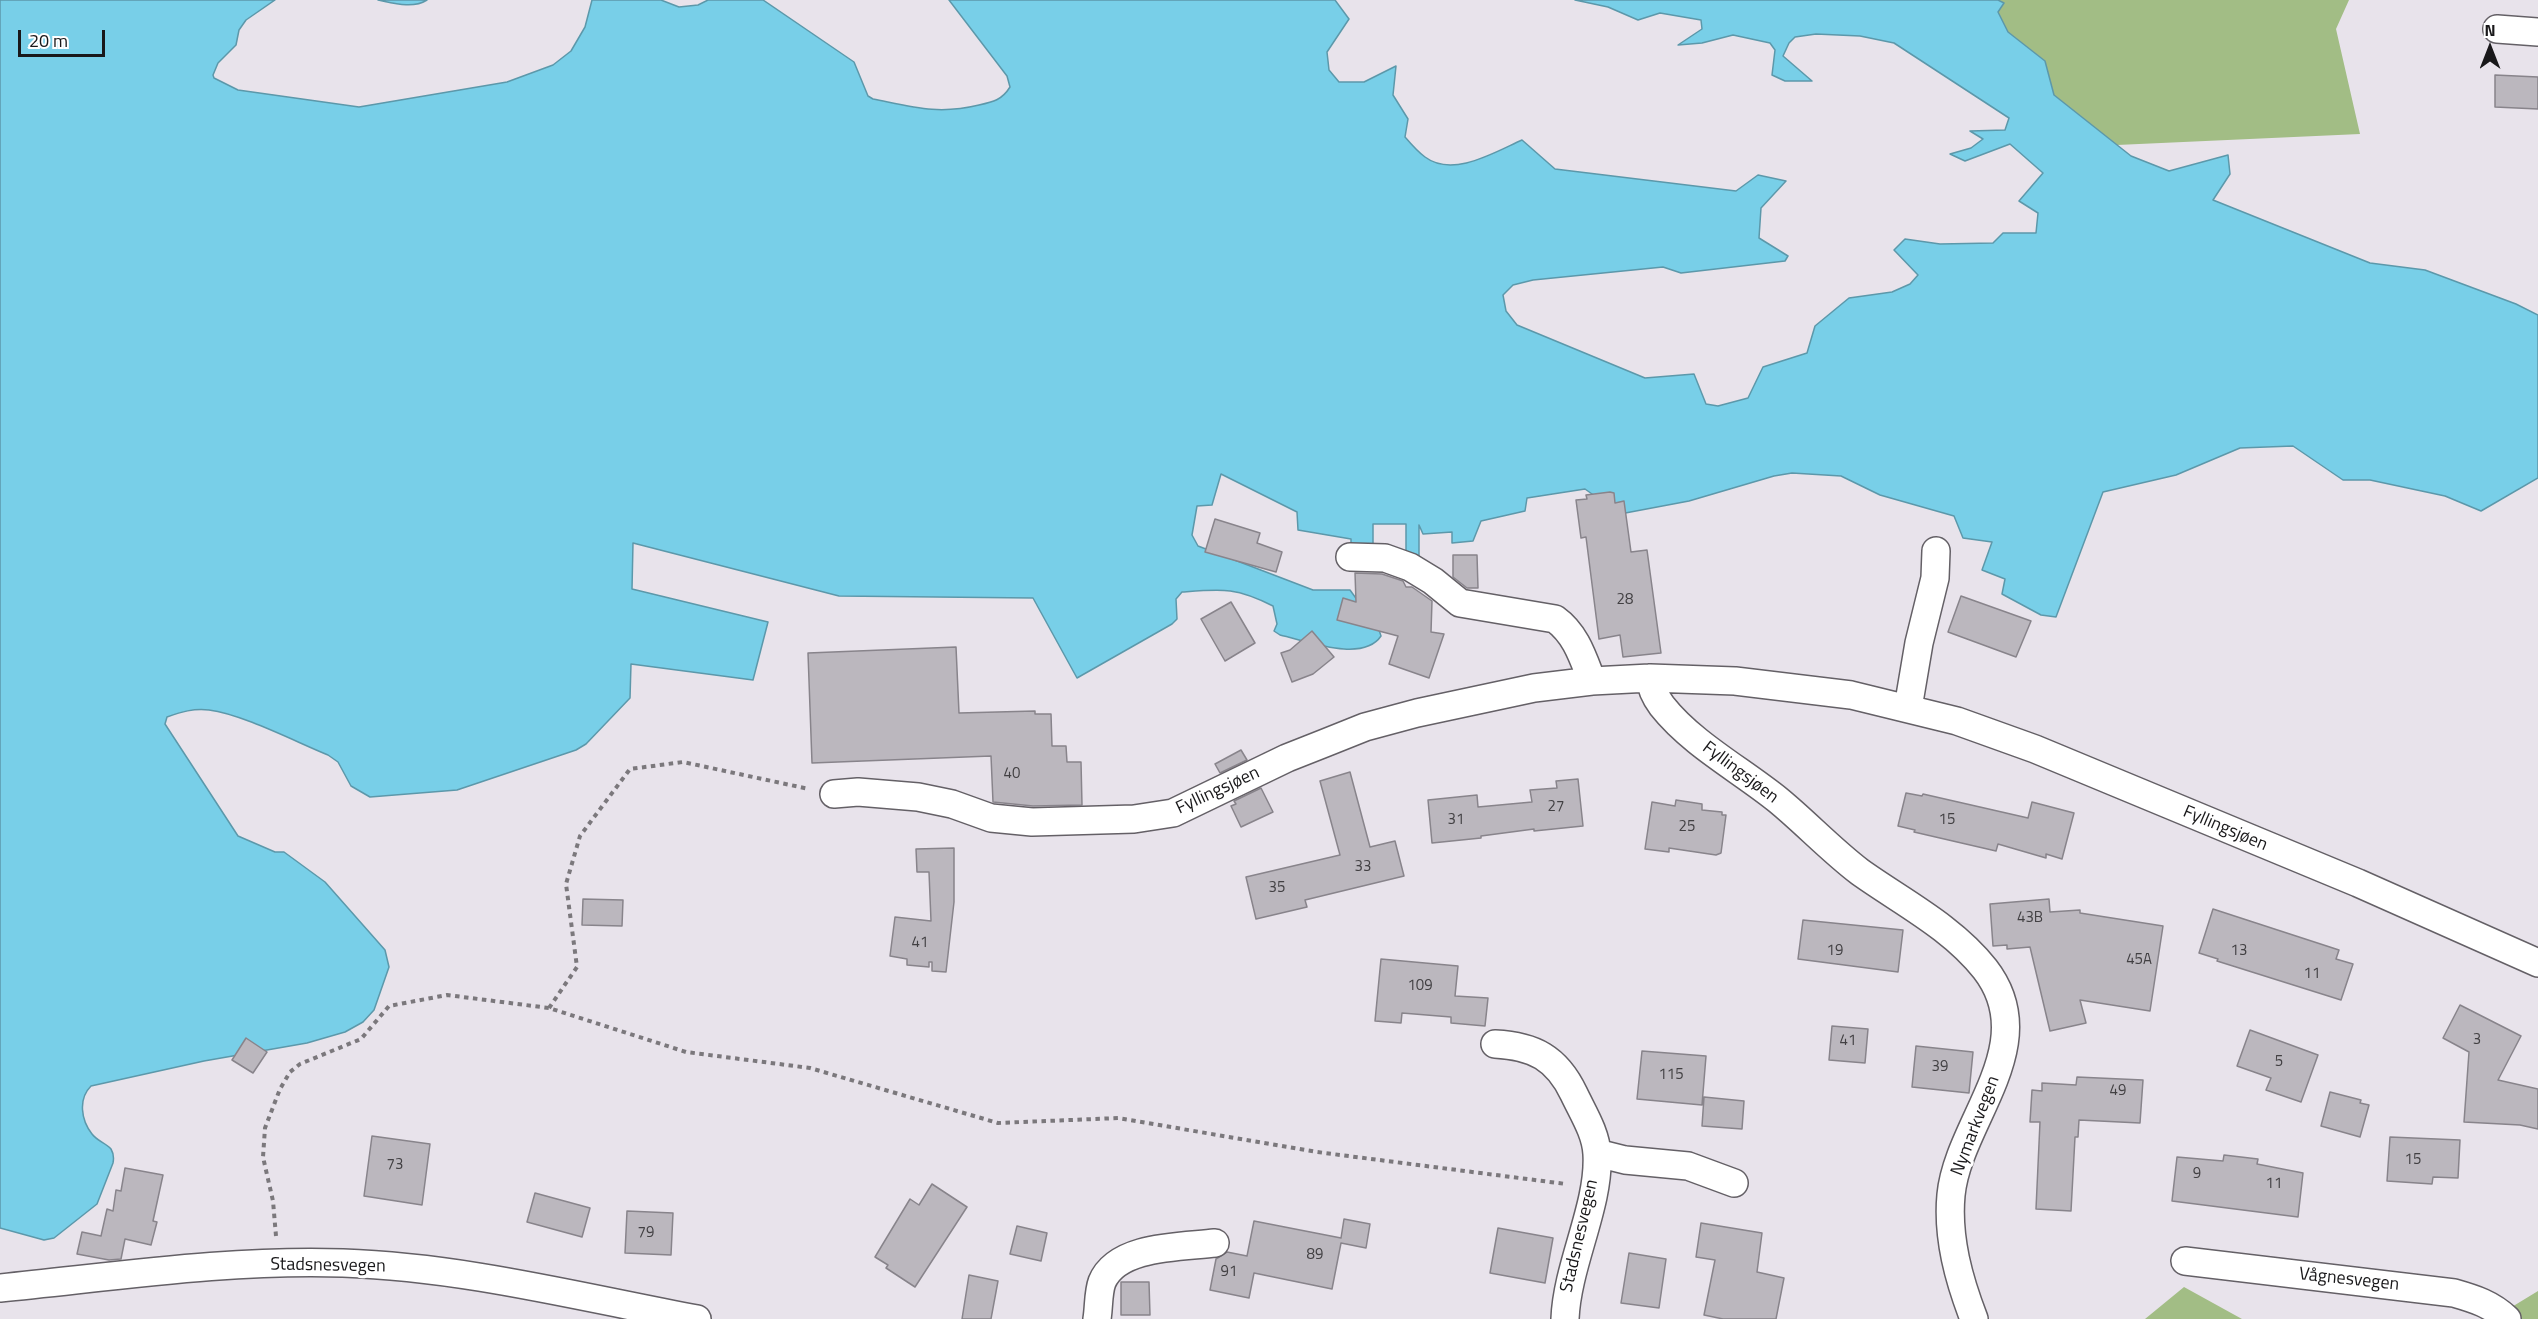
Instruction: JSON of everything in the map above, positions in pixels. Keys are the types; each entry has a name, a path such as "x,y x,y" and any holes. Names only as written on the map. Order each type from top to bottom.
{"street":[{"path":"2497,29 2538,32"},
{"path":"1908,708 1919,643 1935,578 1936,551"},
{"path":"1350,557 1385,558 1410,567 1433,580 1460,603 1555,619 1577,642 1592,681"},
{"name":"Fyllingsjøen","path":"1650,678 1651,687 1662,706 1698,741 1778,800 1858,870 1947,932 1985,969"},
{"name":"Fyllingsjøen","path":"834,794 858,792 918,797 952,804 991,818 1032,822 1134,819 1181,810 1287,758 1365,727 1417,713 1534,688 1592,681 1650,678 1735,681 1851,695 1957,721 2035,749 2368,887 2538,963"},
{"name":"Nymarkvegen","path":"1974,1319 1964,1293 1954,1254 1951,1194 1959,1164 1994,1085 2002,1054 2004,1020 1997,990 1985,969"},
{"name":"Stadsnesvegen","path":"1495,1044 1517,1045 1533,1050 1555,1064 1571,1087 1592,1130 1597,1154 1594,1188 1566,1297 1565,1319"},
{"name":"Stadsnesvegen","path":"1597,1154 1625,1160 1688,1166 1734,1183"},
{"path":"1097,1319 1102,1282 1110,1269 1121,1260 1157,1250 1215,1243"},
{"name":"Vågnesvegen","path":"2185,1261 2454,1293 2494,1307 2507,1319"},
{"name":"Stadsnesvegen","path":"0,1288 279,1264 344,1263 415,1268 511,1282 653,1315 697,1319"}],"path":[{"path":"549,1008 576,967 566,884 580,836 630,769 683,762 834,794"},
{"path":"279,1264 273,1201 263,1157 264,1138 265,1128 280,1089 290,1072 300,1064 362,1039 389,1006 447,996 549,1008 686,1052 810,1068 998,1122 1118,1118 1317,1152 1594,1188"}],"green space":[{"path":"1998,0 2349,0 2336,29 2360,134 2117,145 2054,95 2045,61 2008,32 1998,12 2004,3"},
{"path":"2184,1287 2242,1319 2145,1319"},
{"path":"2538,1291 2538,1319 2492,1319"}],"water":[{"path":"0,0 275,0 246,20 239,30 236,45 218,63 214,78 238,90 359,107 507,82 553,65 571,51 585,27 592,0 661,0 679,7 698,5 708,0 763,0 854,62 868,96 901,105 938,110 989,103 1000,98 1010,87 1007,76 949,0 1335,0 1349,19 1327,52 1329,70 1339,82 1364,82 1396,66 1393,95 1408,119 1405,137 1422,155 1436,163 1448,165 1474,161 1522,140 1555,169 1736,191 1758,175 1786,181 1761,208 1759,238 1788,256 1785,261 1681,273 1663,267 1533,280 1513,285 1503,295 1506,311 1517,325 1645,378 1694,374 1706,404 1718,406 1748,398 1763,367 1807,353 1815,326 1849,298 1892,292 1910,284 1918,275 1894,250 1905,239 1940,244 1993,243 2003,233 2036,233 2038,213 2019,201 2043,173 2010,144 1965,161 1950,154 1971,148 1983,139 1970,131 2005,130 2009,118 1894,43 1860,36 1816,34 1795,37 1789,43 1783,56 1812,81 1785,81 1772,75 1775,50 1770,43 1733,35 1702,43 1678,45 1702,29 1701,20 1660,13 1638,20 1608,7 1575,0 1998,0 2004,3 1998,12 2008,32 2045,61 2054,95 2131,156 2169,171 2228,155 2230,174 2213,200 2370,263 2425,270 2516,304 2538,315 2538,478 2481,511 2445,496 2370,480 2343,480 2293,446 2240,448 2176,475 2103,492 2056,617 2041,615 2002,594 2005,579 1982,570 1992,542 1963,538 1954,516 1880,495 1841,476 1792,473 1774,476 1689,501 1620,514 1585,489 1527,498 1525,511 1481,521 1473,541 1452,543 1452,532 1423,534 1419,525 1419,564 1406,559 1406,524 1373,524 1373,553 1351,551 1351,539 1298,530 1297,512 1221,474 1212,505 1197,506 1192,535 1198,546 1313,590 1350,590 1381,636 1373,644 1361,648 1334,648 1319,645 1280,635 1274,631 1277,624 1273,606 1249,595 1219,590 1182,592 1176,599 1177,619 1172,624 1077,678 1033,598 839,596 633,543 632,589 768,622 753,680 631,664 630,698 586,744 576,750 457,790 370,797 351,786 338,762 328,755 253,723 222,713 203,710 188,711 167,717 165,724 238,836 275,852 284,852 325,882 385,950 389,967 374,1010 363,1022 345,1032 307,1043 204,1061 91,1086 84,1097 83,1116 92,1134 111,1149 114,1156 113,1163 97,1204 54,1238 44,1240 0,1228"},
{"path":"378,0 427,0 409,5"}],"building":[{"path":"2495,75 2538,77 2538,109 2495,107"},
{"path":"1614,493 1615,503 1624,501 1631,552 1647,550 1661,653 1623,657 1620,635 1599,639 1586,537 1581,538 1576,500 1587,499 1586,495"},
{"path":"1215,519 1260,533 1257,543 1282,552 1276,572 1205,552"},
{"path":"1453,555 1477,555 1478,588 1467,588 1453,577"},
{"path":"1355,573 1382,574 1403,581 1406,587 1412,587 1432,601 1431,632 1444,634 1429,678 1389,664 1398,636 1337,620 1343,598 1356,602"},
{"path":"1961,596 2031,621 2016,657 1948,632"},
{"path":"1231,602 1255,643 1225,661 1201,619"},
{"path":"1312,631 1334,657 1313,674 1292,682 1281,653 1290,650"},
{"path":"956,647 959,713 1035,711 1035,714 1051,714 1052,746 1066,746 1067,762 1081,762 1082,805 1033,806 993,802 991,756 812,763 808,653"},
{"path":"1241,750 1247,760 1220,773 1215,764"},
{"path":"1350,772 1370,847 1395,841 1404,876 1305,900 1307,907 1256,919 1246,877 1340,855 1320,781"},
{"path":"1578,779 1583,826 1534,831 1534,829 1432,843 1428,800 1477,795 1478,807 1532,802 1530,790 1557,788 1556,781"},
{"path":"1261,788 1273,812 1241,827 1231,806 1236,804 1234,801"},
{"path":"1906,793 1922,796 1923,794 2028,818 2032,802 2074,813 2062,859 2046,854 2046,858 1998,844 1996,851 1914,832 1915,830 1898,826"},
{"path":"1676,800 1702,804 1702,810 1722,812 1722,815 1726,815 1721,853 1716,855 1669,848 1669,852 1645,849 1652,802 1675,806"},
{"path":"954,848 954,902 946,972 932,971 932,962 929,962 929,967 907,965 907,959 890,956 895,917 931,921 929,872 917,872 916,849"},
{"path":"583,899 623,900 622,926 582,925"},
{"path":"2049,899 2050,912 2080,910 2080,913 2163,926 2150,1011 2080,1000 2086,1023 2050,1031 2030,947 2007,949 2007,945 1993,946 1990,904"},
{"path":"2213,909 2339,950 2336,959 2353,964 2341,1000 2217,961 2218,959 2199,953"},
{"path":"1803,920 1903,930 1898,972 1798,959"},
{"path":"1381,959 1458,966 1455,996 1488,998 1485,1026 1451,1023 1451,1017 1402,1013 1401,1023 1375,1021"},
{"path":"2460,1005 2521,1036 2498,1080 2538,1089 2538,1129 2520,1125 2464,1122 2469,1052 2443,1038"},
{"path":"1832,1026 1868,1029 1865,1063 1829,1060"},
{"path":"2250,1030 2318,1055 2301,1102 2266,1090 2271,1078 2237,1066"},
{"path":"246,1038 267,1052 253,1073 232,1060"},
{"path":"1916,1046 1973,1052 1969,1093 1912,1087"},
{"path":"1642,1051 1706,1056 1702,1105 1637,1099"},
{"path":"2077,1077 2143,1080 2140,1123 2079,1120 2078,1137 2075,1137 2071,1211 2036,1209 2040,1122 2030,1122 2032,1090 2042,1091 2042,1083 2076,1085"},
{"path":"2330,1092 2361,1100 2360,1103 2369,1105 2360,1137 2321,1126"},
{"path":"1704,1097 1744,1101 1742,1129 1702,1126"},
{"path":"372,1136 430,1144 422,1205 364,1196"},
{"path":"2390,1137 2460,1140 2458,1178 2433,1177 2432,1184 2387,1181"},
{"path":"2224,1155 2258,1159 2257,1164 2303,1173 2298,1217 2172,1201 2177,1157 2223,1161"},
{"path":"125,1168 163,1175 153,1221 157,1222 151,1245 125,1239 121,1259 109,1260 77,1254 82,1232 101,1236 107,1209 113,1211 116,1190 121,1191"},
{"path":"932,1184 967,1207 915,1287 886,1268 888,1265 875,1257 910,1199 919,1205"},
{"path":"535,1193 590,1208 582,1237 527,1222"},
{"path":"627,1211 673,1213 671,1255 625,1253"},
{"path":"1344,1219 1370,1224 1366,1248 1341,1243 1332,1289 1254,1273 1249,1298 1210,1290 1216,1259 1227,1252 1247,1256 1254,1221 1341,1238"},
{"path":"1701,1223 1762,1233 1757,1272 1784,1278 1776,1319 1723,1319 1704,1315 1715,1260 1696,1257"},
{"path":"1017,1226 1047,1233 1041,1261 1010,1254"},
{"path":"1498,1228 1553,1238 1545,1283 1490,1273"},
{"path":"1629,1253 1666,1259 1659,1308 1621,1303"},
{"path":"969,1275 998,1281 991,1319 962,1319"},
{"path":"1121,1282 1149,1282 1150,1315 1121,1315"}]}
